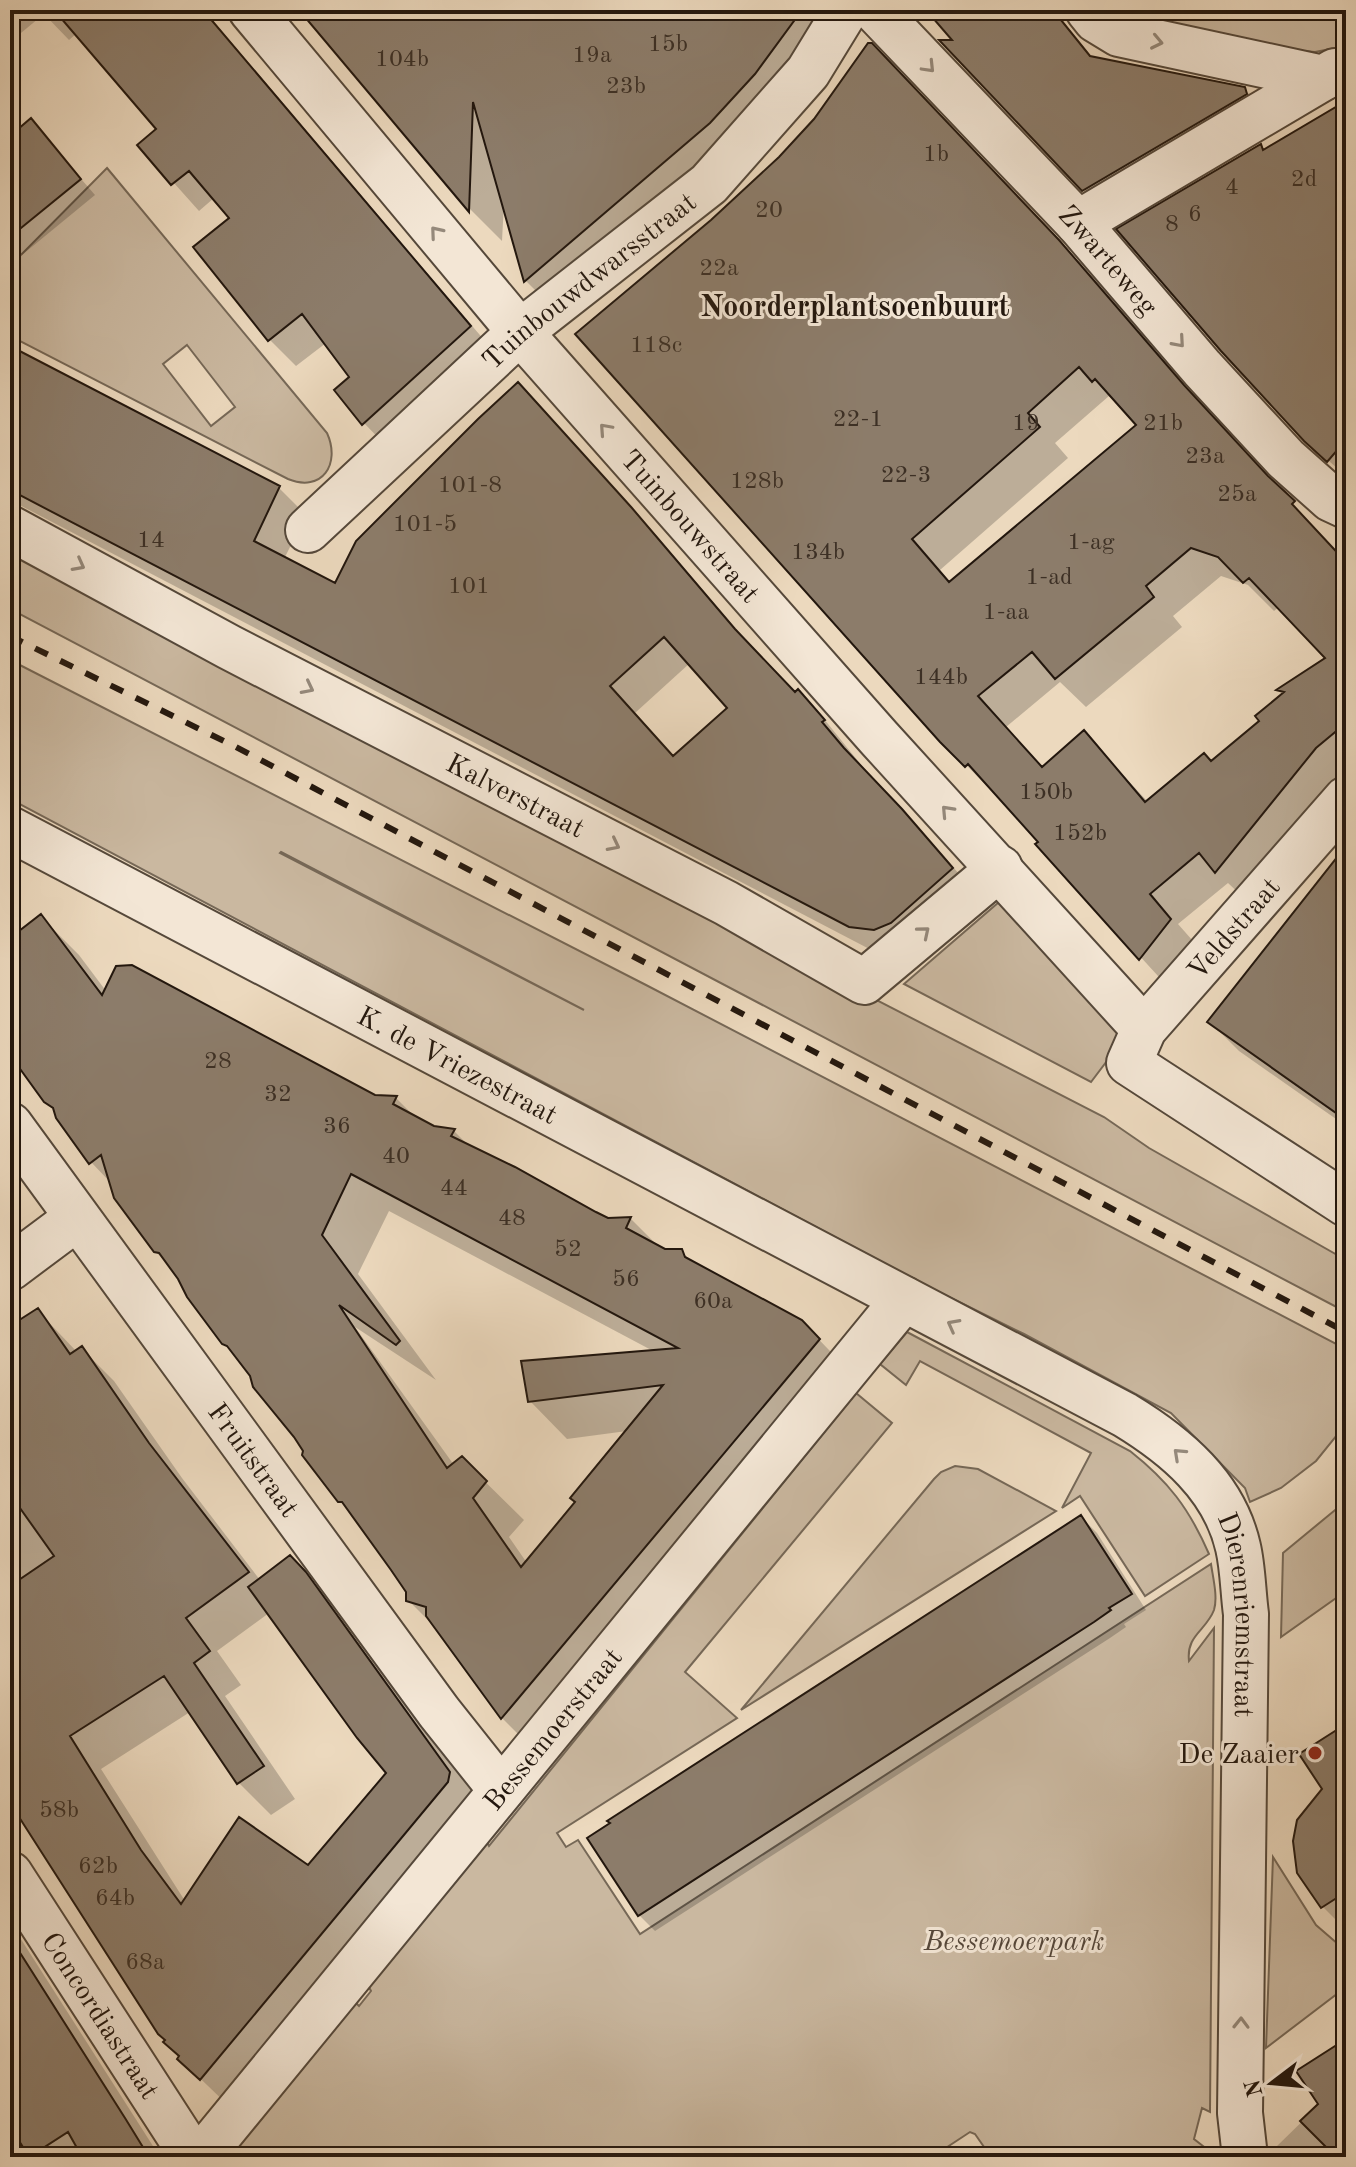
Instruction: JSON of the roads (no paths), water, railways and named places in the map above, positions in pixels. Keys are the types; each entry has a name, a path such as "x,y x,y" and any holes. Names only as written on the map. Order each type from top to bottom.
{"street":[{"name":"Tuinbouwstraat","path":"251,10 520,332 879,738 1000,868 1136,1046 1346,1204"},
{"name":"Tuinbouwdwarsstraat","path":"308,530 520,332 709,184 808,72 846,10"},
{"name":"Zwarteweg","path":"875,10 1078,223 1202,368 1286,459 1341,495"},
{"path":"1088,10 1096,20 1119,34 1334,71"},
{"path":"1078,223 1334,71"},
{"name":"Kalverstraat","path":"10,528 229,647 726,903 864,982 1000,868"},
{"name":"Veldstraat","path":"1136,1046 1346,799"},
{"name":"K. de Vriezestraat","path":"10,829 904,1299"},
{"name":"Fruitstraat","path":"10,1125 439,1712 501,1790"},
{"path":"10,1268 77,1218"},
{"name":"Bessemoerstraat","path":"201,2157 904,1299"},
{"name":"Dierenriemstraat","path":"904,1299 1149,1429 1192,1466 1228,1514 1238,1548 1246,1614 1240,2113 1245,2157"},
{"name":"Concordiastraat","path":"10,1874 193,2157"}],"railway":[{"path":"10,636 236,747 1346,1332"}],"place":[{"name":"De Zaaier","path":"1315,1753"}],"district":[{"name":"Noorderplantsoenbuurt","path":"855,306"}],"park label":[{"name":"Bessemoerpark","path":"1014,1940"}]}
